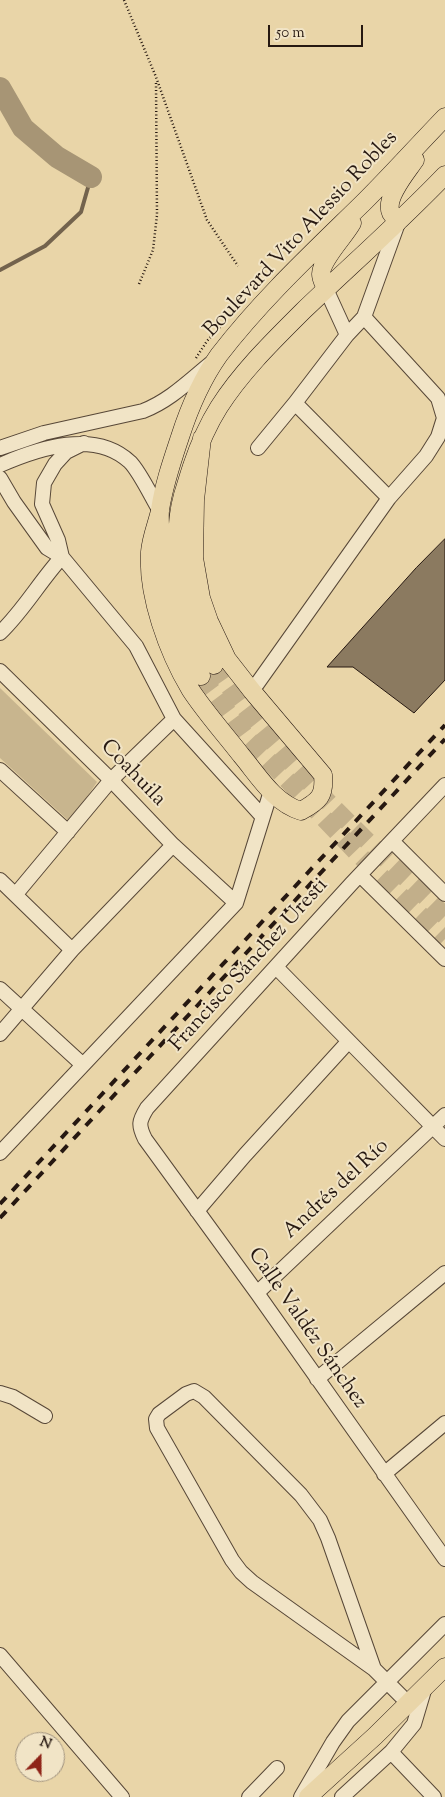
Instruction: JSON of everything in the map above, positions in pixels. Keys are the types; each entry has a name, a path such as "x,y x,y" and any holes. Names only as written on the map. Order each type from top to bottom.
{"main road":[{"name":"Boulevard Vito Alessio Robles","path":"444,118 365,201 316,247 263,304 218,357 198,392 184,424 167,474 160,511 163,567 169,601 177,626 207,670 182,584 177,544 178,523 183,496 202,438 218,408 239,379 272,342 445,175"},
{"path":"398,222 391,213 391,198 444,118"},
{"path":"326,289 321,276 325,262 351,226 365,201"},
{"path":"160,511 152,542 150,560 158,610 168,643 191,689 271,791 289,807 301,811 315,804 324,788 323,775 227,659 209,621 201,598 194,548 195,500 202,438"},
{"path":"308,1797 375,1736 445,1667"}],"street":[{"path":"258,448 347,335 364,317 398,222"},
{"path":"326,289 347,335"},
{"path":"252,691 389,498 426,456 438,437 444,418 438,398 364,317"},
{"path":"0,448 44,433 118,418 150,408 170,397 218,357"},
{"path":"295,403 389,498"},
{"path":"62,557 58,540 42,504 44,483 55,464 66,452 84,443"},
{"path":"0,465 29,452 84,443 98,445 116,451 131,464 160,511"},
{"path":"0,478 14,502 47,548 62,557 136,646 154,677 174,719 262,816"},
{"path":"0,633 62,557"},
{"name":"Coahuila","path":"0,672 111,780 173,845 236,903"},
{"path":"16,894 111,780 174,719"},
{"path":"0,770 68,832"},
{"name":"Francisco Sánchez Uresti","path":"140,1120 147,1108 445,785"},
{"path":"0,1153 236,903 271,791"},
{"path":"392,841 445,894"},
{"path":"0,1034 72,950 173,845"},
{"path":"360,875 445,959"},
{"path":"0,880 72,950"},
{"path":"276,967 445,1139"},
{"path":"0,990 83,1065"},
{"path":"197,1211 245,1155 348,1042"},
{"name":"Andrés del Río","path":"257,1293 445,1115"},
{"name":"Calle Valdéz Sánchez","path":"140,1120 140,1129 145,1139 257,1293 445,1559"},
{"path":"317,1379 445,1273"},
{"path":"374,1669 328,1538 315,1514 301,1495 204,1396 194,1391 186,1394 159,1414 156,1419 157,1428 232,1560 241,1572 252,1582 374,1669 408,1702"},
{"path":"0,1393 13,1397 45,1416"},
{"path":"384,1474 445,1424"},
{"path":"302,1797 333,1742 348,1721 445,1624"},
{"path":"0,1655 122,1797"},
{"path":"342,1797 391,1752 414,1724 426,1685"},
{"path":"391,1752 434,1797"},
{"path":"249,1797 277,1768"}],"path":[{"path":"124,0 156,77 207,220 238,266"},
{"path":"139,284 153,250 157,215 156,77"},
{"path":"194,361 207,341 238,308"}],"shaded area":[{"path":"0,688 97,782 70,822 0,758"}],"building":[{"path":"445,539 445,680 414,713 353,667 327,667 416,568"}],"waterway":[{"path":"0,88 23,128 57,157 91,177"},
{"path":"0,270 45,246 81,212 91,177"}],"tunnel":[{"path":"214,665 265,733 293,765 353,827 445,916"},
{"path":"201,676 247,738 357,853 445,939"}],"railway":[{"path":"0,1204 445,725"},
{"path":"0,1218 445,739"}]}
